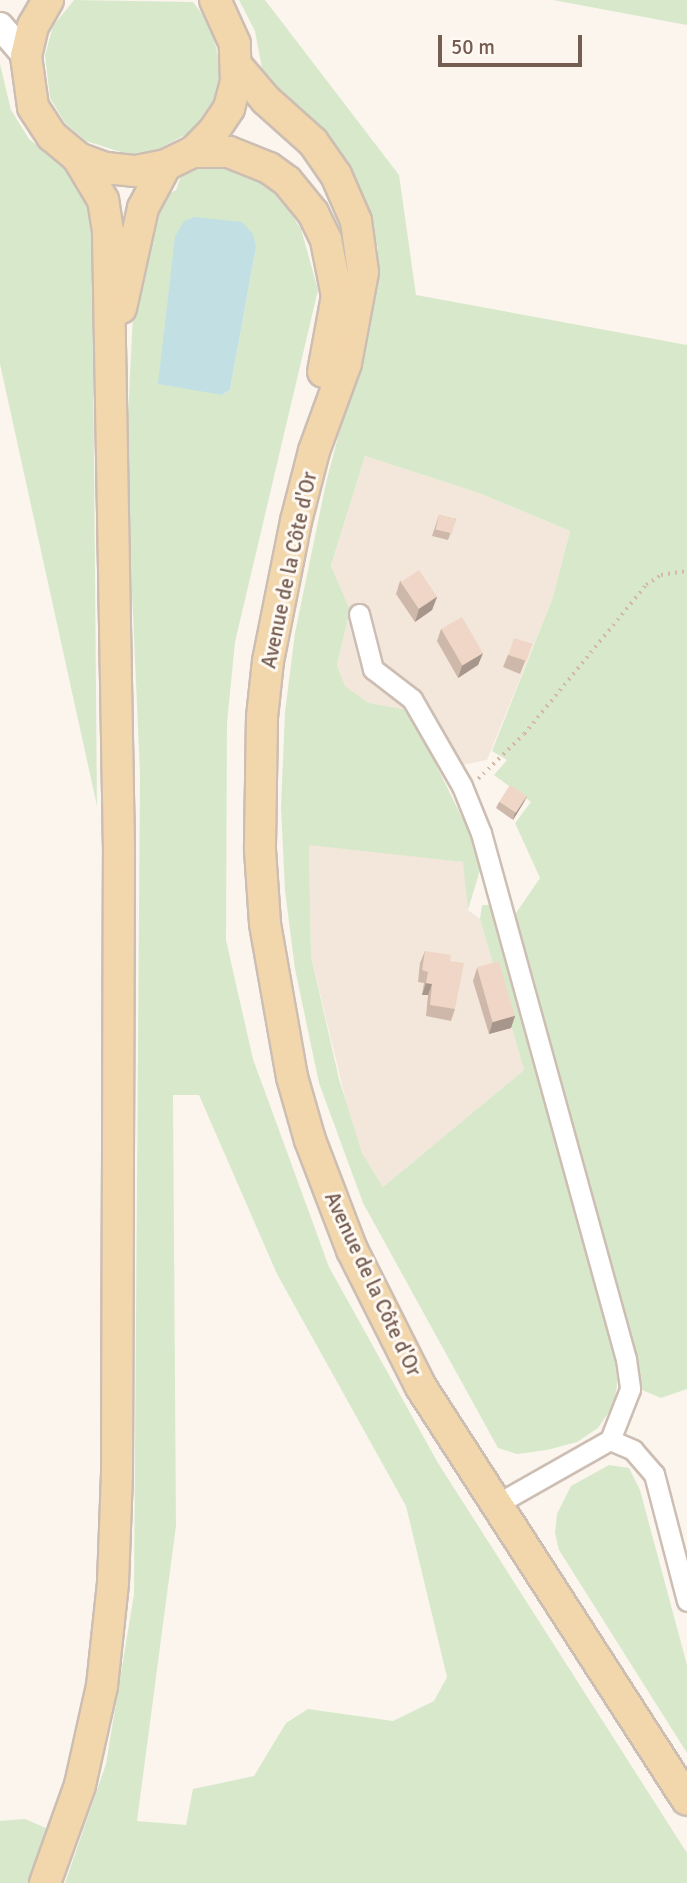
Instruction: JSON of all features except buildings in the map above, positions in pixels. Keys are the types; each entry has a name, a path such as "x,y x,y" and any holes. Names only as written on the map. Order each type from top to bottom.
{"main road":[{"path":"45,1883 76,1796 96,1718 107,1653 115,1546 119,849 107,215 96,185 78,158 52,135 33,107 26,56 33,26 48,0"},
{"path":"78,158 121,171 166,165 193,152 214,132 229,108 237,66 228,22 215,0"},
{"path":"0,26 26,56"},
{"name":"Avenue de la Côte d'Or","path":"237,66 266,100 313,142 336,176 356,221 361,246 358,316 327,422 314,451 280,592 262,717 260,850 275,1001 310,1140 352,1250 421,1387 687,1800"},
{"name":"Avenue de la Côte d'Or","path":"193,152 229,152 269,168 301,197 326,240 337,296 313,419 314,451"},
{"path":"111,371 143,208 166,165"}],"street":[{"path":"359,614 373,668 412,699 462,786 502,900 626,1359 630,1390 610,1440 495,1505"},
{"path":"610,1440 633,1450 654,1474 687,1601"}],"path":[{"path":"462,786 499,762 646,585 661,575 687,571"}],"shaded area":[{"path":"365,456 479,493 570,531 553,597 487,760 441,769 409,710 369,703 345,686 337,665 350,610 331,567"},
{"path":"309,844 464,862 468,910 480,919 524,1070 383,1187 362,1153 351,1122 311,956"}],"green space":[{"path":"74,0 193,2 211,26 221,68 216,96 192,131 155,151 127,154 86,141 65,123 50,98 45,55 53,26"},
{"path":"239,0 265,0 399,175 416,295 687,345 687,1389 661,1398 642,1390 514,916 540,878 515,823 531,802 494,775 507,760 492,751 553,597 570,531 479,493 365,456 331,566 350,610 337,665 345,686 369,703 409,710 483,860 468,910 463,862 309,845 311,956 339,1079 362,1153 383,1187 524,1070 480,919 482,905 493,905 608,1325 618,1379 614,1404 598,1428 577,1442 547,1450 517,1454 498,1448 363,1203 319,1083 295,969 285,891 281,807 285,712 295,633 326,483 376,291 378,248 365,205 323,127 264,79 255,31"},
{"path":"553,0 687,0 687,25"},
{"path":"0,64 11,110 29,139 67,169 84,195 93,224 98,269 93,341 97,806 0,364"},
{"path":"219,167 260,177 280,197 301,229 318,290 235,642 227,723 226,940 253,1059 329,1267 438,1463 687,1853 687,1883 65,1883 106,1764 134,1594 140,774 126,454 133,315 163,197 176,190 183,170","holes":["256,247 230,390 222,395","173,1095 199,1095 277,1274 406,1506 447,1677 434,1701 393,1721 308,1709 286,1723 254,1776 193,1789 186,1825 137,1821 176,1526"]},
{"path":"609,1465 629,1468 640,1490 687,1665 687,1753 559,1550 555,1533 557,1514 571,1486"},
{"path":"25,1819 53,1831 30,1883 0,1883 0,1821"}],"water":[{"path":"195,217 242,222 253,234 256,247 230,390 222,395 158,384 175,236 184,221"}]}
